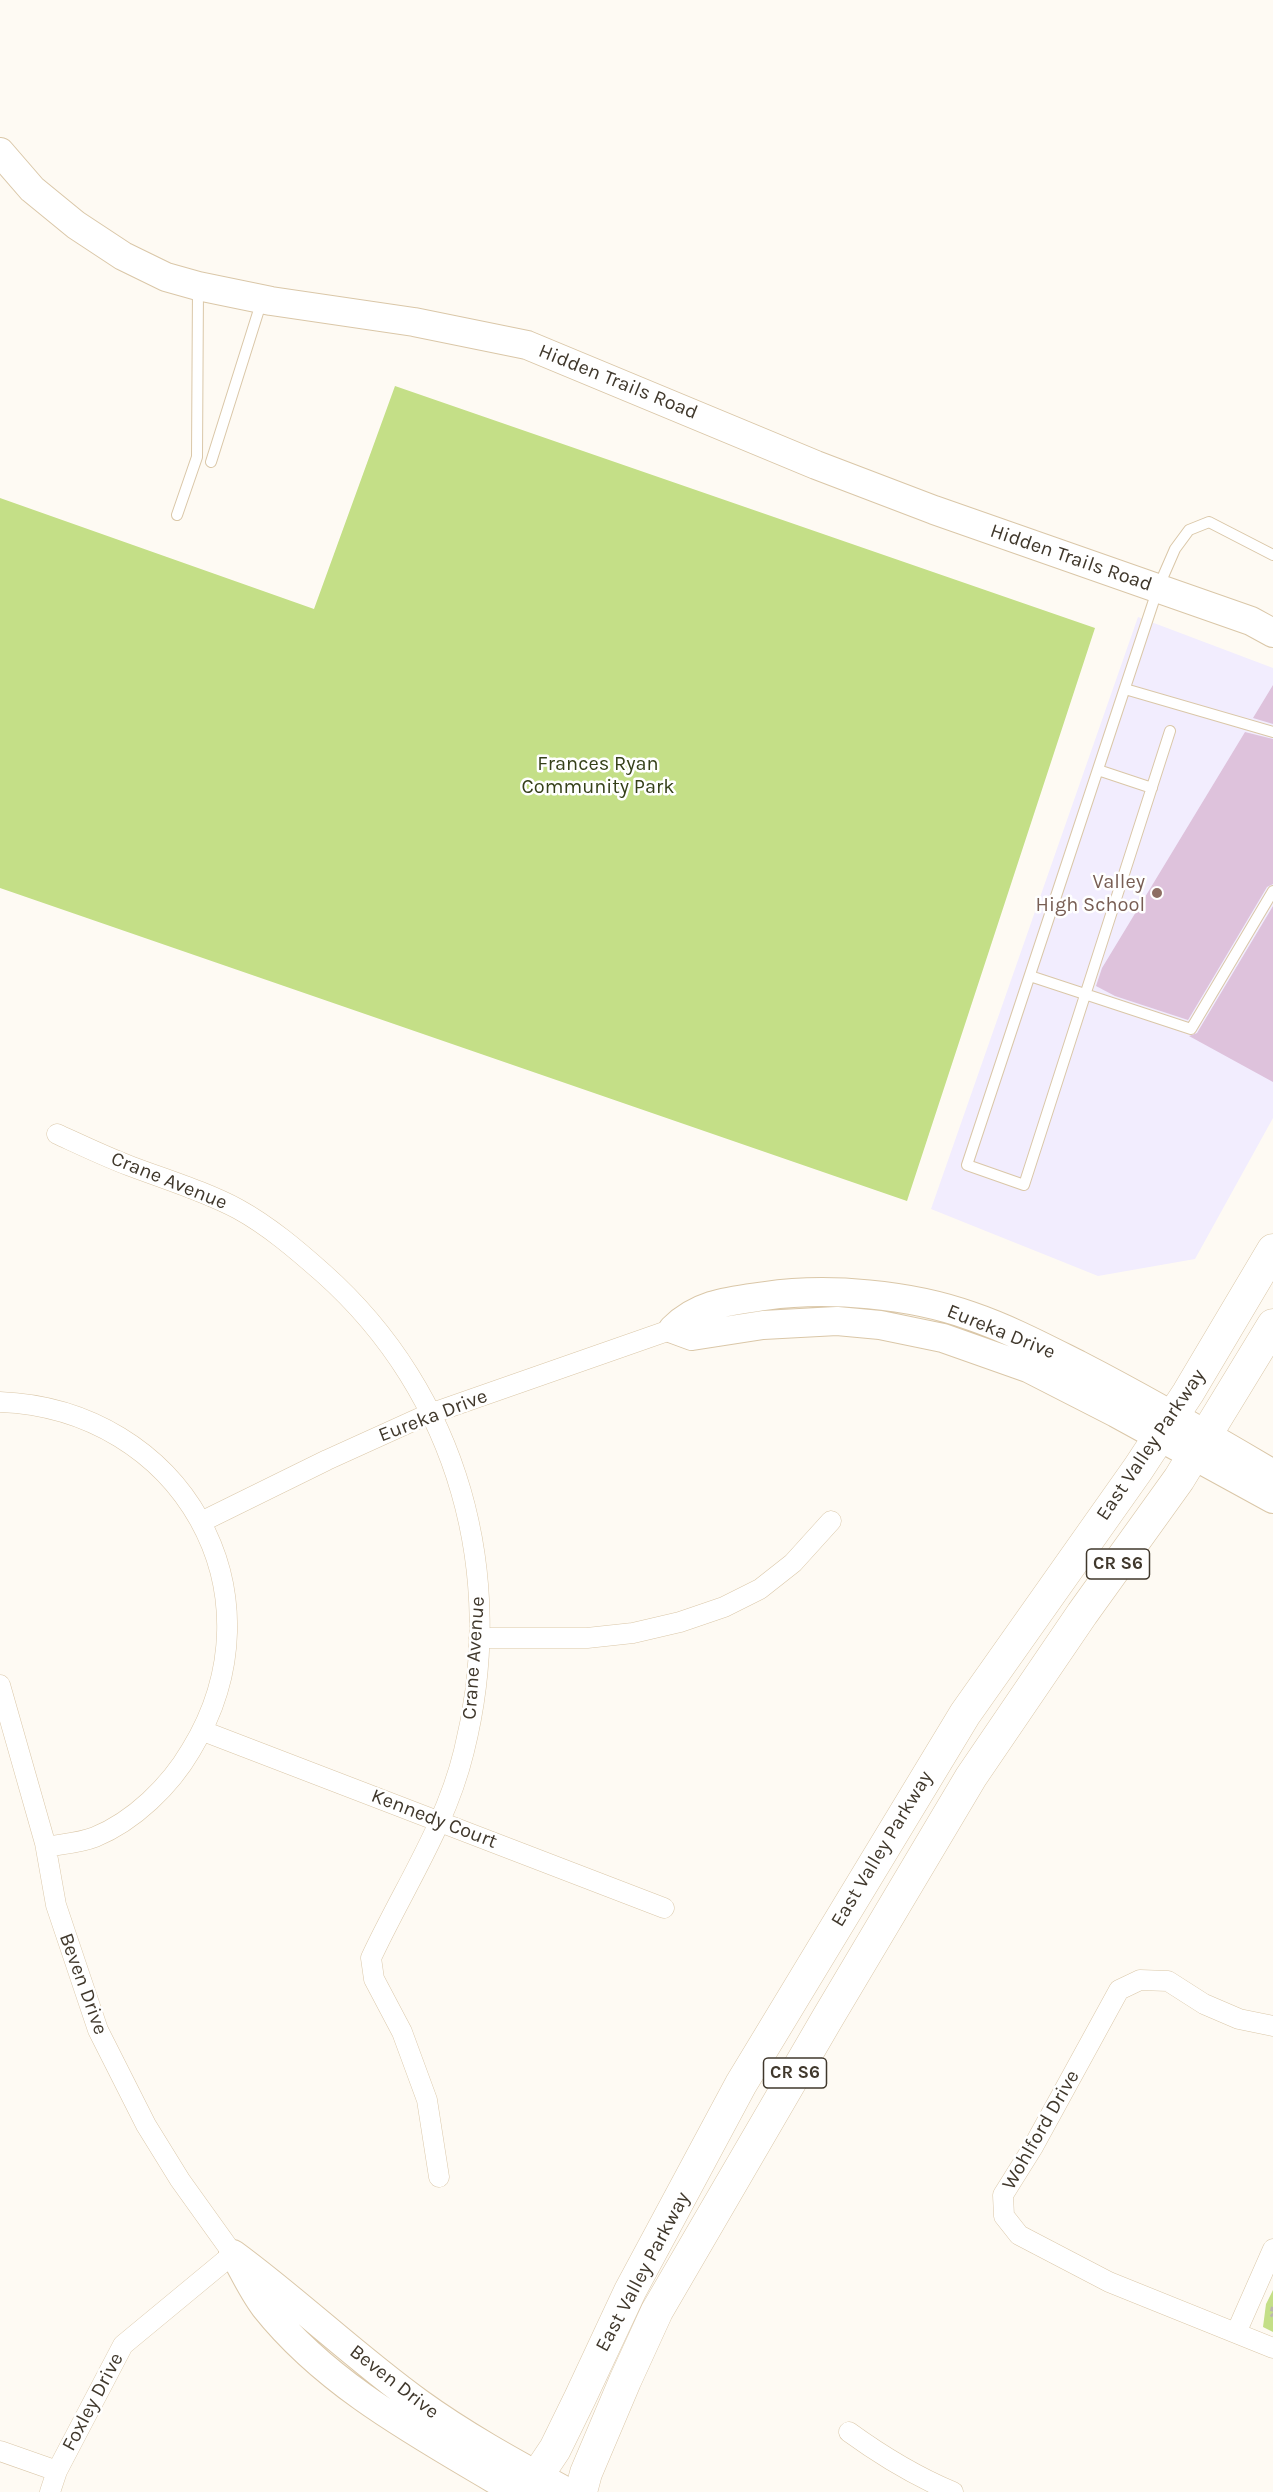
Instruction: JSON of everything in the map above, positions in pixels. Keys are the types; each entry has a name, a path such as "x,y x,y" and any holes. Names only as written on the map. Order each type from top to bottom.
{"main road":[{"name":"East Valley Parkway","path":"528,2486 555,2449 630,2291 741,2084 829,1938 965,1714 1166,1426 1273,1250"},
{"name":"East Valley Parkway","path":"581,2492 586,2473 620,2391 657,2311 826,2019 971,1777 1200,1446 1273,1325"}],"street":[{"name":"Hidden Trails Road","path":"0,152 32,189 76,225 123,256 166,277 262,300 414,322 527,345 816,465 934,510 1266,625"},
{"name":"Crane Avenue","path":"57,1134 129,1165 186,1185 239,1210 275,1233 345,1292 397,1355 432,1413 447,1445 462,1488 480,1590 479,1638 472,1710 464,1751 440,1821 371,1958 374,1979 402,2032 427,2100 439,2177"},
{"name":"Eureka Drive","path":"201,1522 327,1460 432,1413 673,1329 692,1336 763,1325 837,1321 914,1330 987,1352 1028,1368 1116,1413 1166,1426 1200,1446 1273,1499"},
{"path":"0,1402 41,1406 67,1413 115,1434 146,1455 171,1479 201,1522 221,1576 227,1605 228,1640 224,1677 203,1731 183,1764 143,1806 94,1837 46,1847"},
{"name":"Eureka Drive","path":"1200,1446 1273,1474"},
{"path":"479,1638 587,1638 633,1633 680,1622 724,1607 760,1589 794,1563 831,1521"},
{"name":"Beven Drive","path":"0,1685 46,1847 56,1905 98,2030 146,2125 180,2180 233,2254 277,2286 380,2374 418,2403 468,2436 528,2486 567,2492"},
{"name":"Kennedy Court","path":"203,1731 664,1908"},
{"name":"Wohlford Drive","path":"1273,2026 1239,2019 1204,2004 1168,1982 1140,1980 1119,1990 1033,2147 1003,2195 1004,2216 1019,2235 1109,2282 1273,2348"},
{"path":"1236,2333 1273,2249"},
{"name":"Foxley Drive","path":"50,2492 57,2471 123,2345 233,2254"},
{"path":"849,2432 892,2463 953,2492"},
{"path":"0,2451 57,2471"}],"lane":[{"path":"177,515 197,457 198,286"},
{"path":"211,462 262,300"},
{"path":"1170,731 1024,1185 967,1165 1158,588 1175,549 1189,530 1209,522 1273,555"},
{"path":"1125,689 1273,732"},
{"path":"1098,770 1152,788"},
{"path":"1030,976 1191,1029 1273,891"}],"path":[{"path":"1273,2307 1270,2314 1273,2316"}],"shaded area":[{"name":"Valley High School","path":"1138,617 1273,668 1273,1118 1195,1259 1098,1276 931,1209"}],"green space":[{"name":"Frances Ryan Community Park","path":"395,386 1095,628 907,1201 0,888 0,498 314,609"},
{"path":"1273,2290 1273,2332 1263,2327 1266,2304"}],"building":[{"path":"1273,685 1273,724 1253,718"},
{"path":"1245,732 1273,739 1273,884 1267,887 1188,1020 1115,996 1096,986 1102,968"},
{"path":"1273,906 1273,1082 1189,1036 1197,1033"}],"place":[{"name":"Valley High School","path":"1157,893"}]}
